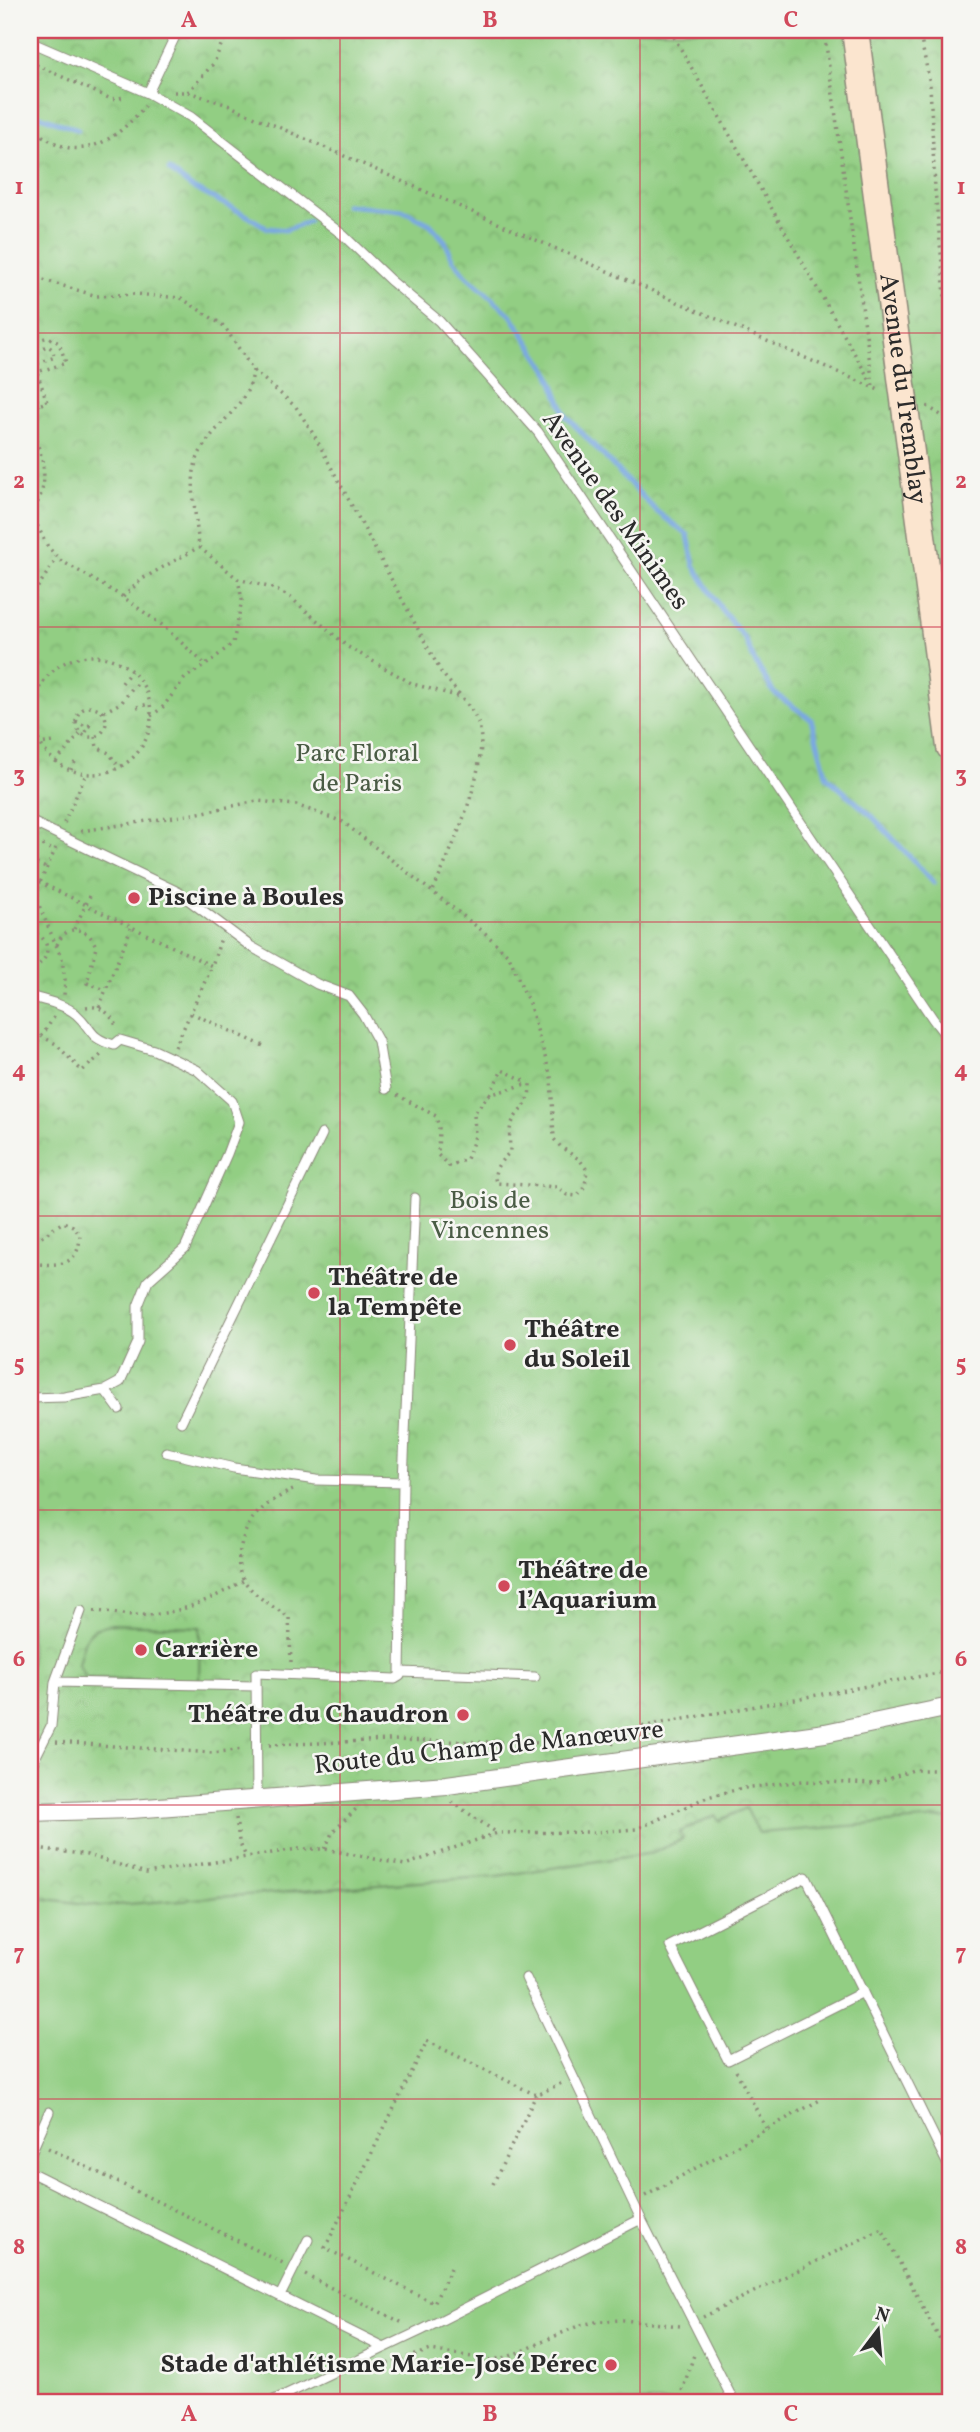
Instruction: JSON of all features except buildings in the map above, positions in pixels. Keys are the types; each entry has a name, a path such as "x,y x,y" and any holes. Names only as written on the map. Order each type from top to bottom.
{"main road":[{"name":"Avenue du Tremblay","path":"855,30 950,747"}],"street":[{"name":"Route du Champ de Manœuvre","path":"30,1812 132,1809 447,1785 825,1733 950,1707"}],"lane":[{"path":"148,93 178,30"},
{"name":"Avenue des Minimes","path":"30,42 148,93 191,117 343,235 390,280 439,321 538,432 950,1041"},
{"path":"30,821 178,892 224,928 317,984 349,996 379,1041 386,1089"},
{"path":"30,996 75,1013 98,1041 117,1042 170,1057 197,1070 232,1101 239,1122 228,1154 185,1248 148,1281 138,1306 138,1342 120,1382 105,1390 64,1397 30,1398"},
{"path":"181,1422 322,1134"},
{"path":"257,1799 256,1673 395,1679 400,1677 403,1482 415,1198"},
{"path":"105,1390 119,1409"},
{"path":"166,1452 234,1468 316,1480 403,1482"},
{"path":"30,1768 51,1726 55,1682 81,1611"},
{"path":"400,1672 535,1677"},
{"path":"55,1682 256,1686"},
{"path":"863,1992 728,2060 670,1946 806,1877 863,1992 950,2169"},
{"path":"526,1978 641,2219 734,2402"},
{"path":"30,2155 49,2112"},
{"path":"30,2172 382,2347"},
{"path":"273,2402 641,2219"},
{"path":"279,2296 308,2240"}],"path":[{"path":"188,92 214,63 227,30"},
{"path":"674,30 674,37 874,387"},
{"path":"824,30 874,387"},
{"path":"919,30 930,84 935,190 950,348"},
{"path":"30,62 111,99 148,93 188,92 240,110 874,387"},
{"path":"30,129 69,148 88,147 109,139 130,124 146,105 148,93"},
{"path":"30,276 97,296 135,294 181,298 224,326 253,370 296,407 314,435 441,672 479,725 479,755 472,794 433,891"},
{"path":"30,343 48,337 59,343 66,363 37,372 47,402 30,408"},
{"path":"48,346 52,349 55,357 31,365 30,353 48,346"},
{"path":"253,370 253,381 203,446 194,467 200,547 238,579 290,597 348,647 413,684 461,697"},
{"path":"30,379 39,405"},
{"path":"30,427 45,462 40,500 30,514 48,547 57,558 123,597 162,625 206,665"},
{"path":"123,597 142,579 200,547"},
{"path":"30,599 57,558"},
{"path":"151,716 162,708 185,678 233,643 242,600 238,579"},
{"path":"86,656 106,658 131,671 141,682 151,716 147,736 137,752 119,767 86,774 56,762 40,744 33,725 33,706 39,688 50,672 66,661 86,656"},
{"path":"122,683 131,671"},
{"path":"104,712 122,702 133,687 141,682"},
{"path":"137,707 149,704"},
{"path":"76,721 83,708 98,708 104,712 107,720 106,730"},
{"path":"76,721 87,727 106,730"},
{"path":"76,721 87,727"},
{"path":"56,762 87,727"},
{"path":"87,727 87,737 95,737 106,730"},
{"path":"95,737 97,747 109,753 119,767"},
{"path":"30,745 55,742"},
{"path":"71,770 76,760"},
{"path":"30,1054 61,1006 65,993 62,959 38,903 37,889 86,774"},
{"path":"60,835 257,801 296,805 343,822 433,891 509,956 530,1006 551,1077 554,1139 580,1160 587,1170 585,1185 577,1196 567,1195 557,1187 496,1183 494,1177 499,1163 510,1152 510,1131 514,1120 530,1099 530,1083"},
{"path":"30,839 54,850"},
{"path":"30,860 46,868"},
{"path":"30,880 30,898"},
{"path":"40,882 212,966"},
{"path":"56,947 62,935 74,929 90,896"},
{"path":"99,1007 131,928"},
{"path":"170,1057 212,966 224,928"},
{"path":"74,929 88,934 96,947 87,983 106,990"},
{"path":"30,931 44,939 47,948 46,957 40,964 30,968"},
{"path":"44,939 51,936"},
{"path":"41,1036 56,1044 82,1071 117,1042 113,1020 99,1007 86,1007 75,1013"},
{"path":"191,1013 266,1047"},
{"path":"386,1089 436,1116 439,1128 438,1155 449,1166 467,1159 475,1136 474,1113 489,1094 502,1070 530,1083"},
{"path":"489,1094 530,1083"},
{"path":"30,1168 36,1176 38,1189 30,1204"},
{"path":"30,1245 63,1222 74,1226 80,1235 77,1250 70,1260 57,1266 30,1264"},
{"path":"291,1675 289,1616 263,1600 244,1580 239,1572 239,1551 252,1519 281,1495 316,1480"},
{"path":"81,1611 163,1614 219,1595 244,1580"},
{"path":"611,1744 640,1727 950,1671"},
{"path":"43,1741 212,1754 297,1743 390,1740 544,1743 582,1751 568,1753"},
{"path":"30,1847 87,1855 146,1873 297,1849 325,1849 405,1865 497,1833 637,1829 707,1797 744,1788 803,1781 874,1784 913,1770 950,1770"},
{"path":"446,1798 497,1833"},
{"path":"238,1800 236,1814 239,1841 246,1857"},
{"path":"325,1849 332,1833 358,1807"},
{"path":"451,2268 434,2303 325,2248 427,2041 536,2095"},
{"path":"730,2059 766,2128"},
{"path":"493,2184 536,2095 573,2077"},
{"path":"643,2197 820,2100"},
{"path":"36,2142 420,2331"},
{"path":"702,2318 882,2229 950,2357"},
{"path":"373,2369 431,2350 490,2360 509,2357 580,2325 601,2320 683,2326"},
{"path":"682,2391 695,2350"}],"green space":[{"name":"Bois de Vincennes","path":"30,30 950,30 950,2402 30,2402"},
{"name":"Carrière","path":"110,1624 200,1627 199,1681 86,1678 78,1664 86,1637 95,1629"},
{"path":"746,1808 759,1833 950,1818 950,2402 30,2402 30,1897 102,1906 497,1876 653,1853 683,1839 680,1832 715,1815 719,1821"}],"waterway":[{"path":"30,112 78,130"},
{"path":"169,170 191,187 267,228 286,230 309,221"},
{"path":"345,205 402,210 430,224 445,241 453,259 467,276 511,315 549,372 566,416 656,511 688,535 694,565 721,609 745,639 774,693 811,719 827,777 872,816 934,883"}],"place":[{"name":"Piscine à Boules","path":"134,898"},
{"name":"Théâtre de la Tempête","path":"314,1293"},
{"name":"Théâtre du Soleil","path":"510,1345"},
{"name":"Théâtre de l’Aquarium","path":"504,1586"},
{"name":"Carrière","path":"141,1650"},
{"name":"Théâtre du Chaudron","path":"463,1715"},
{"name":"Stade d'athlétisme Marie-José Pérec","path":"611,2365"}],"park label":[{"name":"Parc Floral de Paris","path":"357,769"}]}
